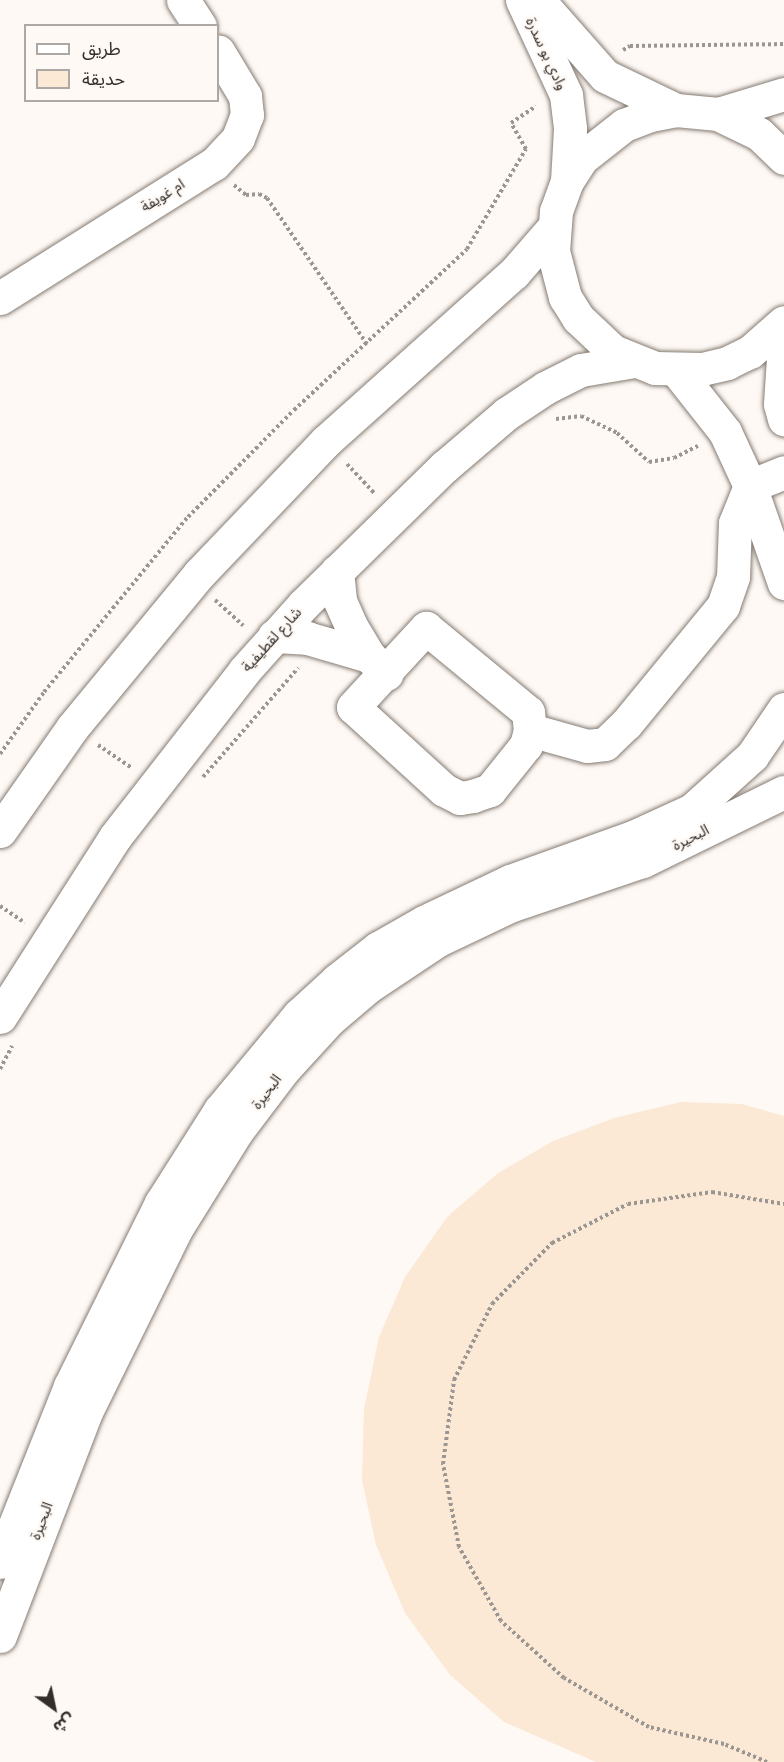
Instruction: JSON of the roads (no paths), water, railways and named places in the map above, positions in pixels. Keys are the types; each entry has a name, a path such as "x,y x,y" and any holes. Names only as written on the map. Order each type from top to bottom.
{"street":[{"path":"183,0 199,24"},
{"name":"وادي بو سدرة","path":"522,0 566,95 570,129 567,181"},
{"name":"وادي بو سدرة","path":"538,0 605,76 676,110"},
{"name":"ام غويفة","path":"0,298 214,164 238,138 247,115 245,96 219,53"},
{"path":"718,114 784,94"},
{"path":"784,158 759,134 718,114 676,110 650,115 609,134 582,158 567,181 554,227 553,252 565,297 594,336 634,361 677,371 727,363 750,352 784,322"},
{"path":"0,831 72,728 193,580 326,441 514,273 554,227"},
{"path":"784,342 780,404 784,419"},
{"name":"شارع لقطيفية","path":"9,1026 58,921 155,784 270,641 393,515 472,443 545,388 581,370 634,361"},
{"path":"677,371 725,432 750,486 784,583"},
{"path":"530,730 587,746 605,744 626,724 723,606 733,577 735,523 750,486 784,472"},
{"path":"337,571 340,601 378,665"},
{"path":"426,628 528,712 530,730 526,745 490,790 460,798 444,790 353,707 378,665 426,628"},
{"path":"270,641 307,638 378,665"},
{"name":"البحيرة","path":"0,1562 90,1374 195,1171 284,1069 346,1004 482,906 692,810 752,756 784,709"},
{"name":"البحيرة","path":"482,906 643,861 784,792"},
{"name":"البحيرة","path":"0,1636 43,1518 90,1374"}]}
